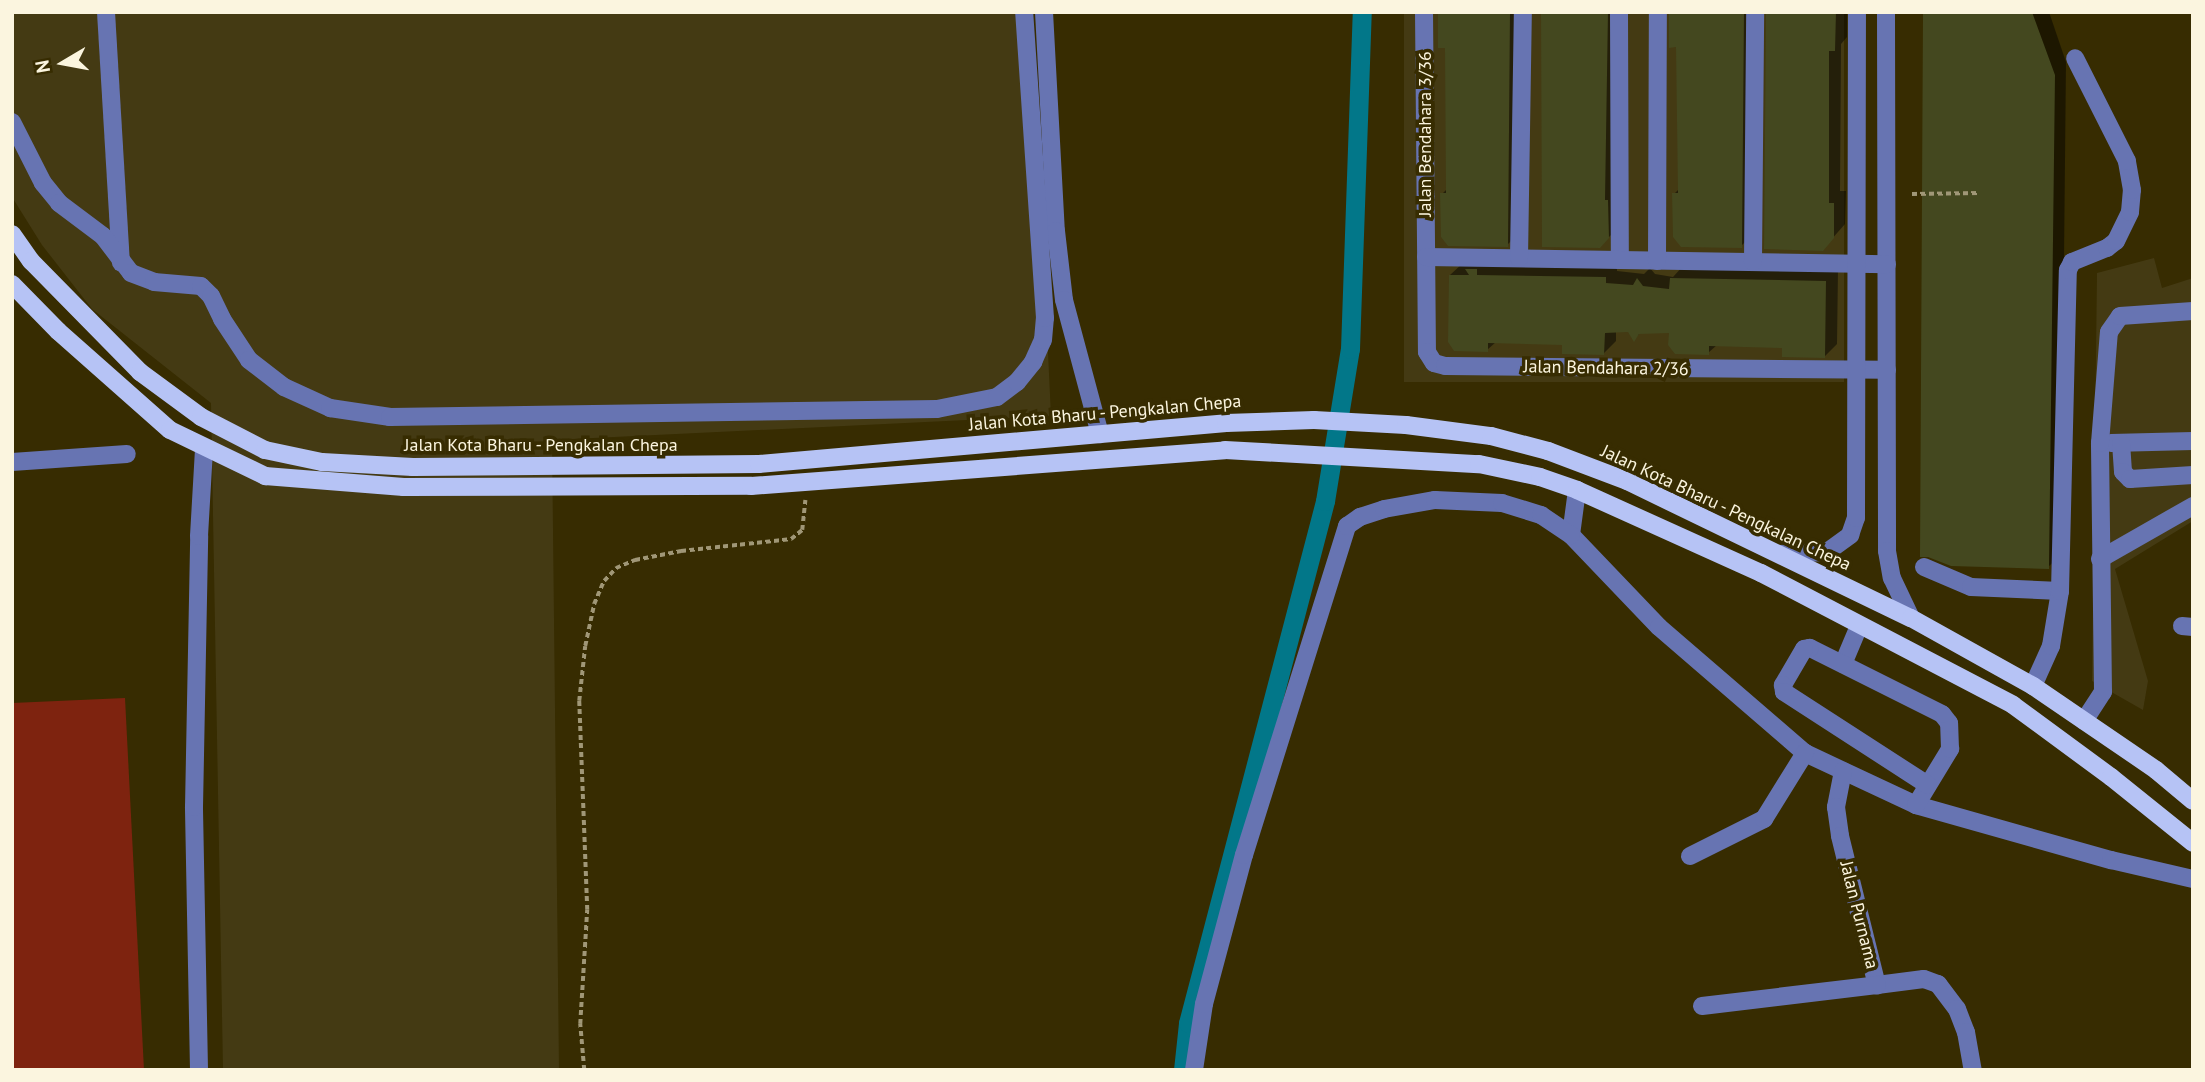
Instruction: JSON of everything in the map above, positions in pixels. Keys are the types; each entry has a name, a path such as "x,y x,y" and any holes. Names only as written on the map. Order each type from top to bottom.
{"main road":[{"name":"Jalan Kota Bharu - Pengkalan Chepa","path":"12,234 32,261 140,372 201,417 265,450 322,462 413,467 760,464 1226,423 1314,420 1406,425 1491,436 1548,452 1628,481 1911,618 2033,686 2156,770 2193,801"},
{"path":"12,284 58,331 170,430 204,449 265,476 404,487 668,488 807,484 1225,450 1479,464 1540,477 1577,490 1761,573 2013,705 2111,777 2193,843"}],"street":[{"path":"106,12 121,262"},
{"path":"12,122 43,183 59,203 103,236 121,262 141,278 201,286 211,296 222,319 249,360 284,387 330,408 390,417 937,409 998,397 1017,382 1033,362 1043,340 1024,12"},
{"path":"1044,12 1056,231 1064,300 1100,434"},
{"name":"Jalan Bendahara 3/36","path":"1424,12 1426,257"},
{"path":"1519,258 1523,12"},
{"path":"1619,12 1620,260"},
{"path":"1657,261 1658,12"},
{"path":"1753,262 1755,12"},
{"path":"1775,554 1827,552 1840,546 1850,535 1856,518 1857,12"},
{"path":"1886,12 1888,551 1892,578 1911,618"},
{"path":"2033,686 2051,646 2060,591 2068,271 2073,262 2116,241 2130,212 2132,190 2127,161 2120,142 2075,58"},
{"path":"1426,257 1887,264"},
{"name":"Jalan Bendahara 2/36","path":"1426,257 1427,352 1434,363 1445,366 1887,370"},
{"path":"2084,721 2103,692 2100,443 2111,326 2120,316 2193,312"},
{"path":"2100,443 2193,441"},
{"path":"2121,443 2123,472 2130,479 2193,475"},
{"path":"199,1070 194,807 199,536 204,449"},
{"path":"12,462 127,454"},
{"path":"1571,535 1577,490"},
{"path":"1194,1070 1204,1004 1244,855 1348,526 1384,509 1435,500 1502,503 1541,514 1571,535 1659,627 1805,753 1916,805 2111,860 2193,879"},
{"path":"2100,559 2193,506"},
{"path":"1924,567 1971,587 2060,591"},
{"path":"1843,664 1859,626"},
{"path":"1916,805 1950,749 1949,723 1942,714 1810,648 1804,649 1783,685 1784,692 1928,785"},
{"path":"1690,856 1764,819 1805,753"},
{"name":"Jalan Purnama","path":"1843,771 1836,807 1840,836 1877,985 1924,979 1938,984 1957,1009 1966,1032 1973,1070"},
{"path":"1702,1006 1877,985"}],"path":[{"path":"1912,194 1980,193"},
{"path":"584,1070 580,1024 587,910 579,701 585,646 594,604 604,581 616,568 635,560 681,551 791,539 802,530 807,484"}],"shaded area":[{"path":"12,12 1032,12 1051,416 552,440 559,1070 223,1070 211,403 92,309 42,245 12,197"},
{"path":"1404,12 1844,12 1844,382 1404,382"},
{"path":"2154,258 2162,288 2193,278 2193,521 2115,569 2148,681 2143,710 2092,681 2097,273"},
{"path":"125,698 144,1070 12,1070 12,703"}],"building":[{"path":"1438,12 1510,12 1508,247 1448,246 1441,237 1440,193 1446,193 1445,48 1438,48"},
{"path":"1541,12 1608,12 1605,200 1608,200 1609,238 1600,248 1542,247"},
{"path":"1669,12 1744,12 1742,248 1681,247 1673,237 1672,193 1678,193 1676,47 1669,48"},
{"path":"1766,12 1836,12 1835,51 1829,51 1829,203 1834,203 1834,238 1823,251 1764,249"},
{"path":"1923,12 2032,12 2055,75 2049,569 1951,566 1928,557 1920,557"},
{"path":"1465,269 1477,269 1477,275 1606,277 1606,283 1633,285 1637,278 1643,286 1669,289 1670,278 1826,281 1825,358 1782,357 1782,348 1709,346 1709,355 1675,354 1668,345 1669,333 1639,334 1634,342 1628,332 1605,333 1604,355 1562,354 1562,345 1488,343 1488,352 1454,351 1448,342 1449,275 1469,275"}],"waterway":[{"path":"1183,1070 1188,1023 1325,501 1350,349 1362,12"}]}
